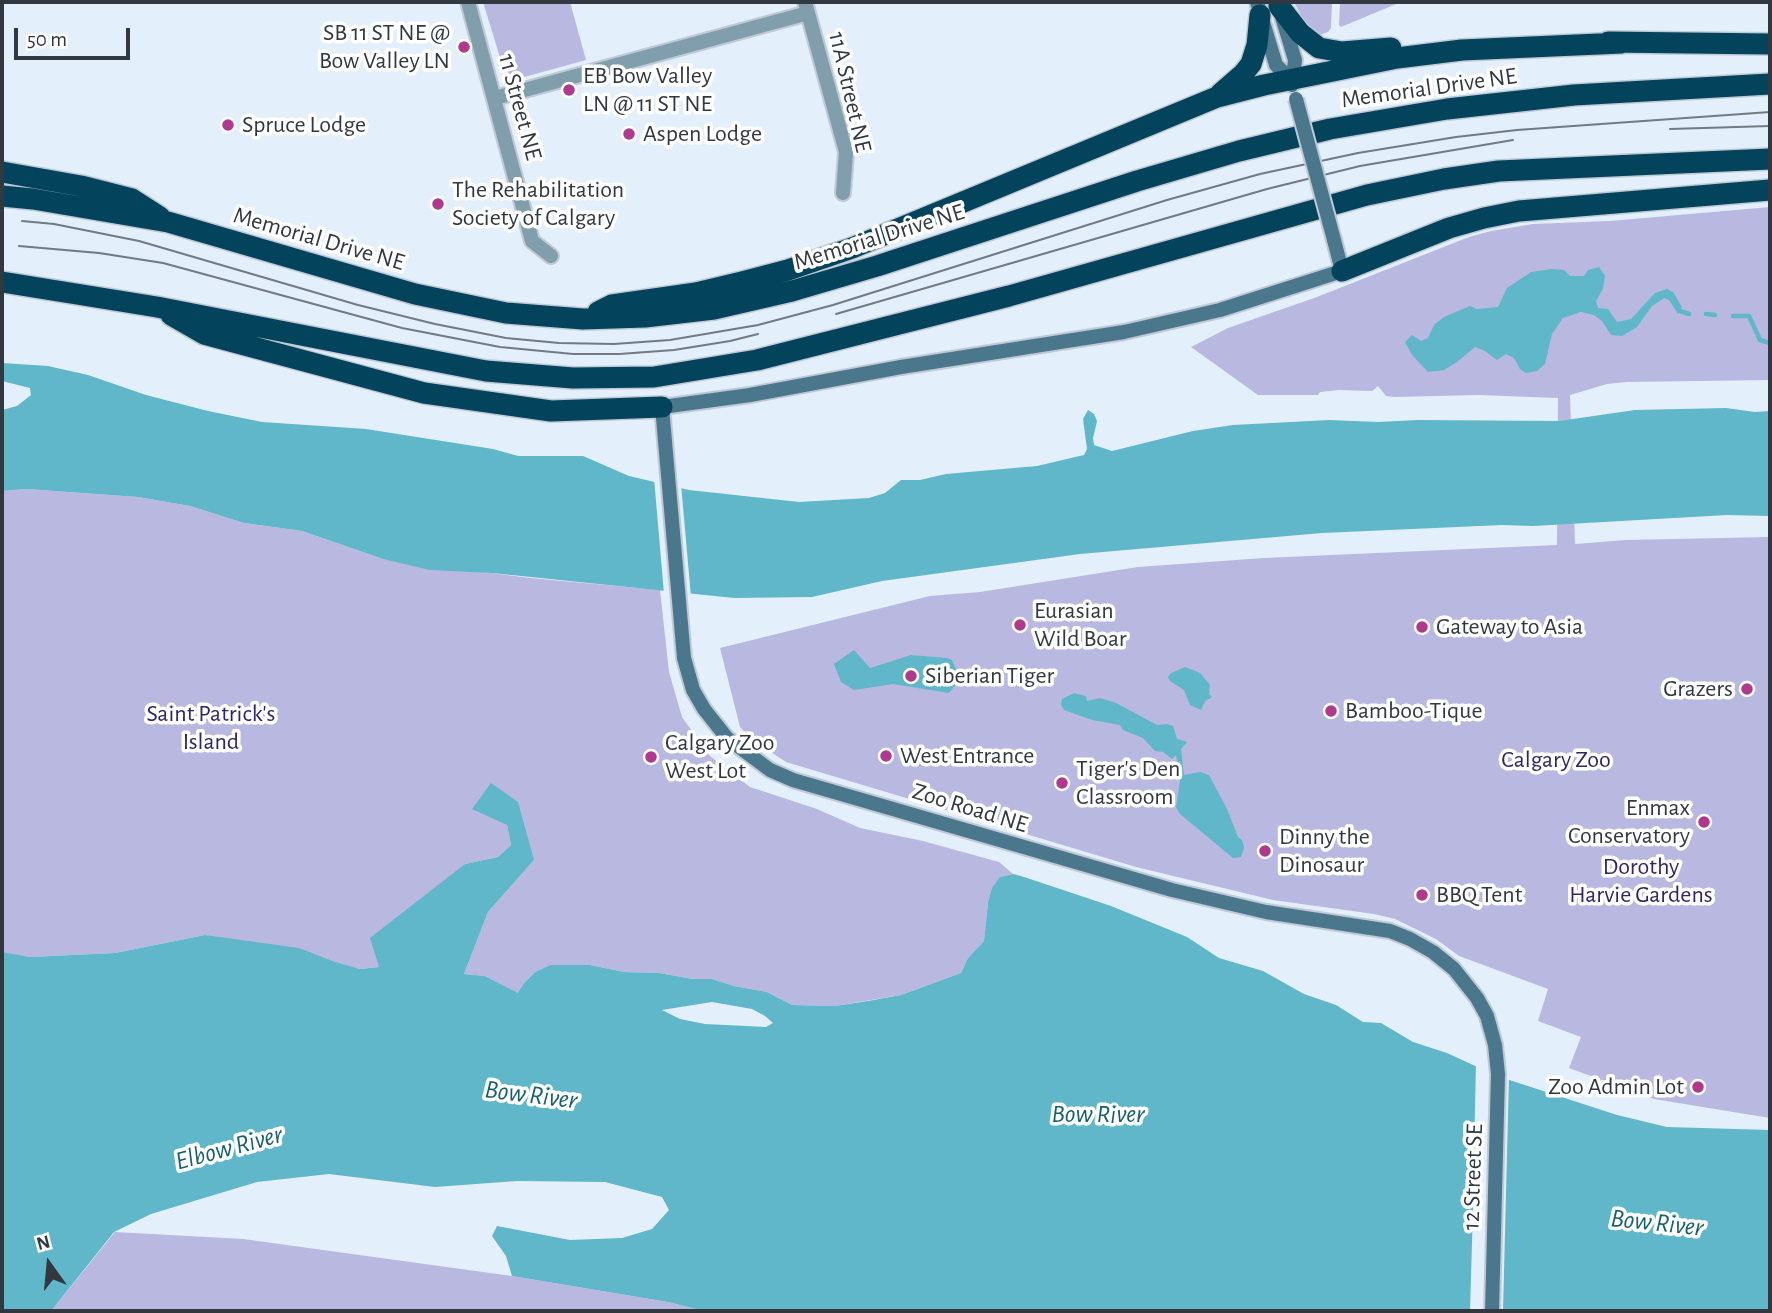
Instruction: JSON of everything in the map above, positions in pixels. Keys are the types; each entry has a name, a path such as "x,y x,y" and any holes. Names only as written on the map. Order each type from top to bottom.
{"highway":[{"path":"1217,97 1251,64 1268,6 1319,48 1342,52 1521,37 1622,43"},
{"path":"583,319 612,305 696,293 788,270 852,248 1217,97 1293,90 1397,58 1462,50 1622,43 1770,44"},
{"name":"Memorial Drive NE","path":"2,196 168,222 415,294 506,313 583,319 680,314 792,291 1150,177 1239,151 1330,129 1447,109 1574,95 1770,84"},
{"path":"2,282 157,307 486,371 573,378 654,377 757,360 1009,296 1367,195 1444,179 1499,171 1770,159"},
{"path":"2,172 81,186 132,199 168,222"},
{"path":"1342,271 1449,228 1519,211 1770,190"},
{"path":"157,307 204,334 424,393 551,411 662,407"}],"street":[{"name":"11 Street NE","path":"468,2 532,241 551,256"},
{"path":"662,407 750,395 1124,332 1220,310 1342,271 1293,90 1276,65 1268,6"},
{"path":"1268,6 1296,60 1293,90"},
{"path":"495,98 807,8"},
{"name":"11A Street NE","path":"807,8 846,152 843,193"},
{"name":"Zoo Road NE","path":"662,407 680,617 688,675 704,709 733,744 770,770 805,783 1172,890 1266,912 1390,931 1433,952 1454,969 1482,1007 1495,1045"},
{"name":"12 Street SE","path":"1492,1311 1498,1074 1495,1045"}],"green space":[{"path":"483,2 570,2 586,60 517,79 510,75 502,64"},
{"path":"1294,2 1332,2 1331,28 1328,32 1317,36 1307,27"},
{"path":"1340,2 1401,2 1341,27"},
{"name":"Calgary Zoo","path":"1770,207 1770,380 1627,382 1607,384 1570,395 1575,544 1626,540 1770,537 1770,1118 1654,1099 1569,1068 1581,1037 1538,1021 1548,989 1459,956 1436,939 1395,919 1273,900 1136,867 786,762 751,739 740,727 720,648 930,596 980,592 1138,567 1264,558 1557,545 1558,398 1478,395 1394,397 1386,396 1378,386 1372,391 1339,390 1320,392 1318,395 1258,395 1191,347 1228,328 1491,231 1533,224 1610,221"},
{"name":"Saint Patrick's Island","path":"26,489 138,497 190,506 244,523 302,531 383,559 530,578 660,590 669,672 682,717 710,756 750,787 817,809 860,828 923,841 999,862 1013,874 1000,877 988,903 984,941 968,958 961,973 901,995 835,1006 792,1005 767,992 712,979 624,972 590,965 550,965 535,972 524,983 519,994 485,976 464,974 488,912 534,860 507,825 511,845 498,857 465,864 379,967 360,969 205,935 115,953 30,957 2,953 2,491"},
{"path":"115,1232 243,1239 512,1276 668,1302 704,1311 51,1311"}],"water":[{"path":"1599,267 1605,276 1603,289 1596,301 1598,308 1608,309 1617,322 1631,319 1655,293 1667,289 1673,292 1682,307 1678,314 1669,300 1664,298 1652,306 1637,327 1622,336 1611,335 1602,321 1594,315 1581,312 1563,318 1552,334 1545,364 1537,371 1526,373 1520,369 1514,358 1506,354 1497,360 1475,347 1444,370 1428,372 1412,355 1405,342 1412,335 1421,341 1428,338 1434,325 1444,317 1470,306 1477,309 1498,307 1507,288 1531,272 1552,269 1564,270 1570,276 1584,276 1588,270"},
{"path":"2,363 48,366 88,375 146,395 262,422 366,429 493,449 518,456 583,456 629,476 689,490 799,502 869,498 885,493 901,480 1037,466 1084,455 1087,449 1083,419 1088,410 1094,414 1097,421 1094,445 1112,451 1193,431 1233,425 1329,420 1559,421 1635,410 1726,408 1770,411 1770,516 1727,515 1533,526 1322,533 1080,554 882,581 812,597 734,598 492,573 430,570 383,559 302,531 244,523 190,506 138,497 26,489 2,491 2,410 17,406 31,395 30,388 2,381"},
{"path":"854,650 870,668 911,655 947,658 952,660 960,679 949,693 893,684 854,690 841,682 834,664"},
{"path":"1185,667 1200,673 1210,685 1209,694 1212,697 1205,701 1201,710 1190,705 1184,690 1168,677"},
{"path":"1074,693 1086,696 1087,701 1100,698 1116,703 1157,725 1173,726 1177,739 1187,742 1181,749 1184,775 1200,772 1209,775 1238,837 1242,840 1244,847 1241,857 1233,858 1180,814 1176,807 1180,781 1176,755 1172,759 1163,752 1155,751 1143,738 1123,730 1120,725 1092,720 1064,710 1062,699"},
{"name":"Bow River","path":"491,783 518,802 534,860 488,912 464,974 485,976 518,993 535,972 550,965 590,965 624,972 712,979 767,992 792,1005 835,1006 901,995 961,973 968,958 984,941 992,888 1000,877 1013,874 1111,906 1187,937 1219,958 1263,971 1304,994 1336,1005 1363,1022 1381,1023 1413,1042 1447,1053 1497,1076 1617,1115 1667,1127 1770,1130 1770,1311 704,1311 668,1302 512,1276 506,1256 492,1236 497,1226 570,1240 622,1238 652,1229 669,1210 662,1197 605,1182 517,1181 435,1187 329,1174 257,1182 151,1214 114,1232 51,1311 2,1311 2,952 30,957 115,953 205,935 299,948 360,969 379,967 370,938 465,864 498,857 511,845 507,825 472,809","holes":["712,1002 752,1009 773,1023 766,1027 705,1024 680,1019 662,1010"]}],"pier":[{"path":"654,478 681,484 691,597 664,594"},
{"path":"1476,1063 1509,1076 1503,1311 1470,1311 1474,1174 1470,1160 1474,1154"}],"waterway":[{"path":"1680,311 1689,314"},
{"path":"1706,314 1715,315"},
{"path":"1733,316 1749,316 1760,340 1770,343"}],"tram line":[{"path":"22,221 54,224 139,241 358,305 435,324 506,338 614,344 670,340 758,325 833,305 1167,200 1260,174 1358,153 1517,130 1770,112"},
{"path":"1670,129 1770,126"},
{"path":"836,314 1267,189 1360,166 1513,140"},
{"path":"19,246 99,253 163,263 402,328 500,347 573,354 619,354 674,350 758,334"}],"place":[{"name":"SB 11 ST NE @ Bow Valley LN","path":"464,47"},
{"name":"EB Bow Valley LN @ 11 ST NE","path":"569,90"},
{"name":"Spruce Lodge","path":"228,125"},
{"name":"Aspen Lodge","path":"629,134"},
{"name":"The Rehabilitation Society of Calgary","path":"438,204"},
{"name":"Eurasian Wild Boar","path":"1020,625"},
{"name":"Gateway to Asia","path":"1422,627"},
{"name":"Siberian Tiger","path":"911,676"},
{"name":"Grazers","path":"1747,689"},
{"name":"Bamboo-Tique","path":"1331,711"},
{"name":"West Entrance","path":"886,756"},
{"name":"Calgary Zoo West Lot","path":"651,757"},
{"name":"Tiger's Den Classroom","path":"1062,783"},
{"name":"Enmax Conservatory","path":"1704,822"},
{"name":"Dinny the Dinosaur","path":"1265,851"},
{"name":"BBQ Tent","path":"1422,895"},
{"name":"Zoo Admin Lot","path":"1698,1087"}],"park label":[{"name":"Dorothy Harvie Gardens","path":"1641,881"}],"water label":[{"name":"Elbow River","path":"229,1148"}]}
